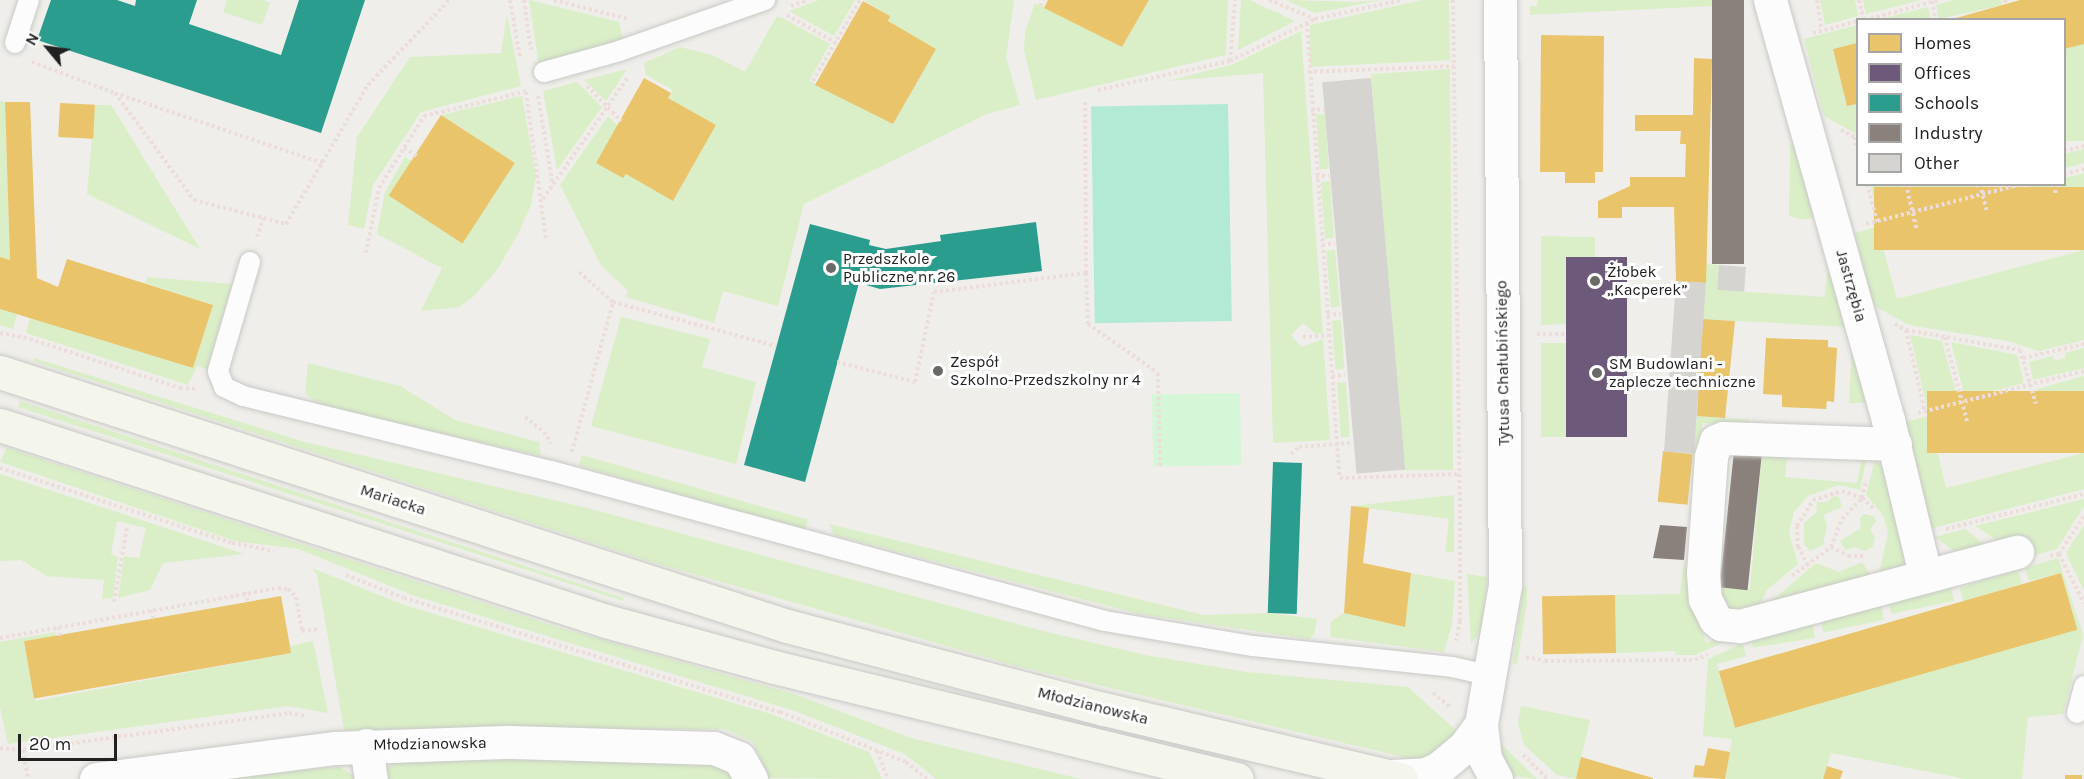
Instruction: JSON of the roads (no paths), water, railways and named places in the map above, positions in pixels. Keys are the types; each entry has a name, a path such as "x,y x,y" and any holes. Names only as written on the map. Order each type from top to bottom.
{"main road":[{"name":"Mariacka","path":"0,372 787,626"},
{"path":"0,425 539,601 774,667 1187,772 1237,779"},
{"name":"Młodzianowska","path":"787,626 1093,706 1396,778"}],"street":[{"name":"Tytusa Chałubińskiego","path":"1496,779 1485,758 1481,724 1492,676 1505,574 1500,0"},
{"name":"Jastrzębia","path":"1770,0 1892,432 1925,574"},
{"path":"1892,432 1716,441 1711,456 1702,573 1705,599 1721,624 1740,626 1925,574 2028,555"},
{"name":"Tytusa Chałubińskiego","path":"1396,778 1426,774 1439,768 1466,746 1481,724"},
{"name":"Młodzianowska","path":"96,779 366,745 511,742 714,748 739,758 751,779"},
{"path":"366,745 371,779"}],"lane":[{"path":"21,50 29,0"},
{"path":"544,72 618,51 673,30 765,0"},
{"path":"250,262 218,371 224,387 297,412 567,476 1105,621 1253,646 1452,667 1492,676"},
{"path":"2077,713 2084,686"}],"place":[{"name":"Przedszkole Publiczne nr 26","path":"831,268"},
{"name":"Żłobek „Kacperek”","path":"1595,281"},
{"name":"Zespół Szkolno-Przedszkolny nr 4","path":"938,371"},
{"name":"SM Budowlani - zaplecze techniczne","path":"1597,373"}]}
